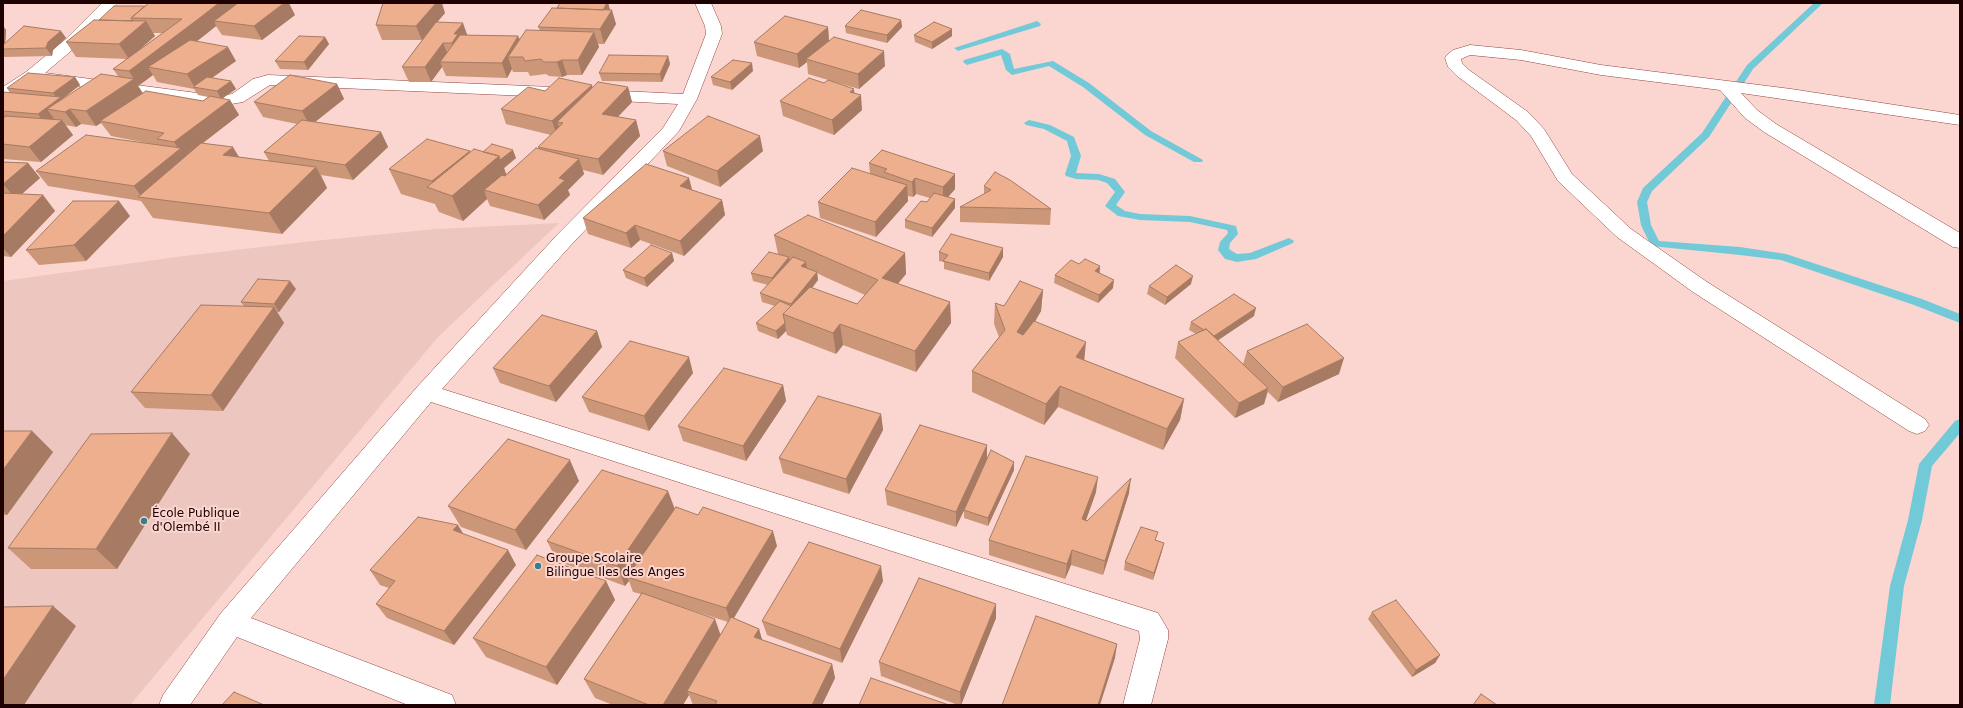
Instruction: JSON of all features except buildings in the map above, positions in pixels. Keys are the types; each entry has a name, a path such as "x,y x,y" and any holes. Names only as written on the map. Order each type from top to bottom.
{"street":[{"path":"3,95 32,75 72,42 110,3"},
{"path":"172,705 231,622 426,392 564,240 670,131 689,99 714,34 713,26 703,3"},
{"path":"1917,425 1700,287 1624,234 1565,177 1538,133 1522,116 1464,73 1454,64 1454,58 1459,53 1470,50 1498,52 1601,70 1726,87 1791,94 1960,120"},
{"path":"32,75 220,101 237,98 259,83 276,80 564,93"},
{"path":"1726,87 1750,114 1770,128 1960,242"},
{"path":"588,94 689,99"},
{"path":"426,392 1139,618 1148,622 1154,630 1154,639 1137,705"},
{"path":"231,622 442,705"}],"shaded area":[{"name":"École Publique d'Olembé II","path":"559,223 438,337 130,705 3,705 3,281 184,256 313,241 436,229"}],"waterway":[{"path":"1819,3 1750,67 1706,135 1647,190 1642,202 1646,225 1655,244 1740,251 1782,257 1918,302 1960,319"},
{"path":"958,48 1037,24"},
{"path":"967,62 1002,52 1006,54 1010,70 1012,72 1050,63 1086,85 1148,133 1198,160"},
{"path":"1029,123 1047,127 1071,139 1076,156 1070,174 1076,176 1099,177 1111,181 1120,192 1110,206 1122,214 1140,217 1190,219 1232,228 1233,234 1225,242 1223,250 1229,256 1237,258 1252,256 1289,241"},
{"path":"1882,705 1897,586 1915,520 1926,464 1960,424"}],"place":[{"name":"École Publique d'Olembé II","path":"144,521"},
{"name":"Groupe Scolaire Bilingue Iles des Anges","path":"538,566"}]}
